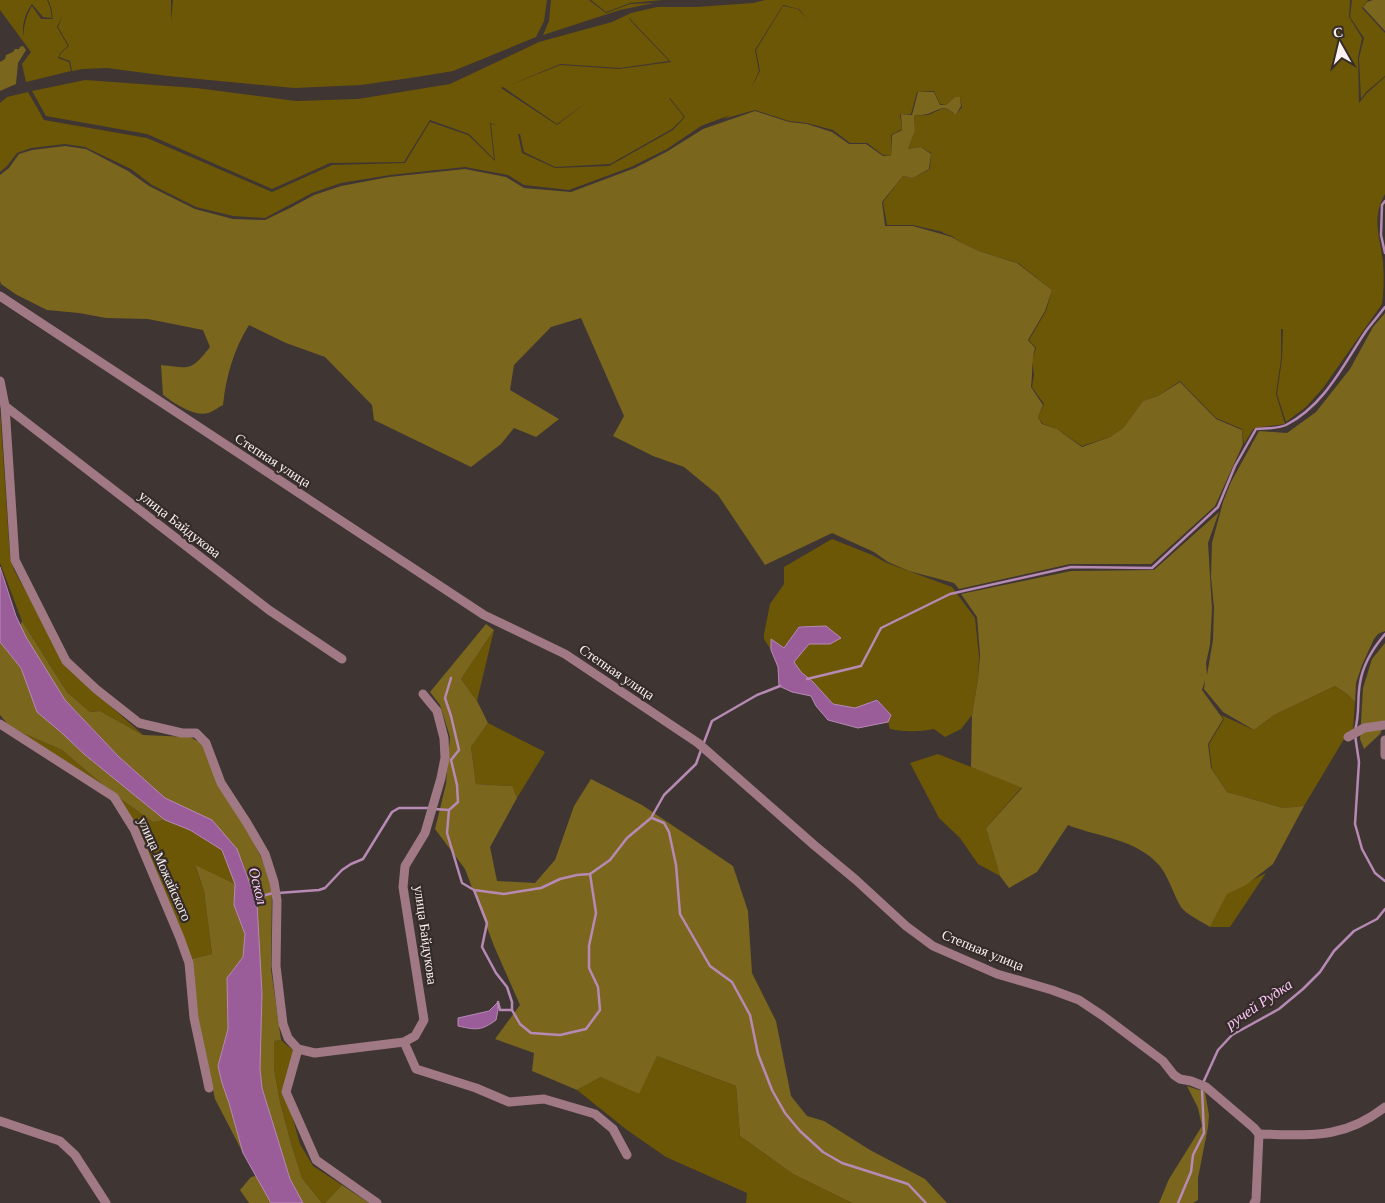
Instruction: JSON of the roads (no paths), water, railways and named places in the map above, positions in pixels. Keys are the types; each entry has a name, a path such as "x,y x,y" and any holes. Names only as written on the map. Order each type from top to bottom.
{"street":[{"name":"Степная улица","path":"0,296 484,615 565,654 698,743 856,880 906,926 933,946 997,974 1079,1000 1163,1061 1174,1075 1180,1079 1191,1080 1203,1086 1254,1128 1258,1134"},
{"path":"0,381 5,406 15,560 66,661 96,689 139,723 182,733 196,732 206,743 221,783 265,854 274,882 276,896 276,966 283,1024 288,1038 298,1048 315,1054 404,1042 416,1069 476,1088 509,1102 544,1099 594,1114 613,1129 627,1155"},
{"name":"улица Байдукова","path":"5,406 269,610 342,659"},
{"name":"улица Байдукова","path":"404,1042 415,1036 424,1020 403,887 405,866 425,833 445,758 444,738 437,711 423,694"},
{"name":"улица Можайского","path":"0,724 114,797 134,829 189,963 194,1018 209,1088"},
{"path":"1348,737 1364,728 1385,725"},
{"path":"1385,740 1385,755"},
{"path":"298,1048 286,1092 316,1160 377,1203"},
{"path":"1254,1203 1256,1200 1258,1134 1316,1136 1348,1129 1375,1115 1385,1107"},
{"path":"0,1121 60,1141 75,1154 106,1203"}],"waterway":[{"path":"1385,201 1382,205 1381,235 1385,253"},
{"path":"807,679 861,666 881,628 950,594 1071,567 1152,568 1218,507 1235,466 1256,429 1275,428 1286,425 1312,407 1332,383 1366,331 1385,307"},
{"name":"ручей Рудка","path":"1355,730 1363,669 1385,634"},
{"path":"434,809 449,810 458,802 457,785 451,760 459,750 445,698 451,678"},
{"path":"703,745 712,721 757,695 780,686"},
{"name":"ручей Рудка","path":"1355,735 1359,762 1355,824 1362,849 1375,873 1385,881"},
{"path":"449,810 447,833 462,883 474,890 504,894 541,888 560,879 590,874 610,860 627,838 651,818 664,795 696,764 701,750"},
{"path":"278,893 325,888 342,870 363,859 392,812 399,808 429,808"},
{"path":"652,818 664,823 669,832 676,865 680,914 710,966 732,982 750,1015 758,1054 772,1090 785,1113 800,1131 823,1152 842,1163 908,1184 926,1203"},
{"path":"512,1010 520,1024 531,1033 560,1035 586,1029 600,1010 598,987 589,968 589,946 596,913 590,874"},
{"path":"474,890 487,923 482,947 496,973 507,987 512,1002 512,1010 500,1010 498,1002"},
{"name":"Оскол","path":"256,905 262,896 273,893"},
{"name":"ручей Рудка","path":"1203,1083 1218,1050 1232,1035 1279,1009 1320,972 1334,951 1354,931 1377,919 1385,909"},
{"name":"ручей Рудка","path":"1178,1203 1191,1172 1193,1155 1204,1133 1202,1089"}]}
